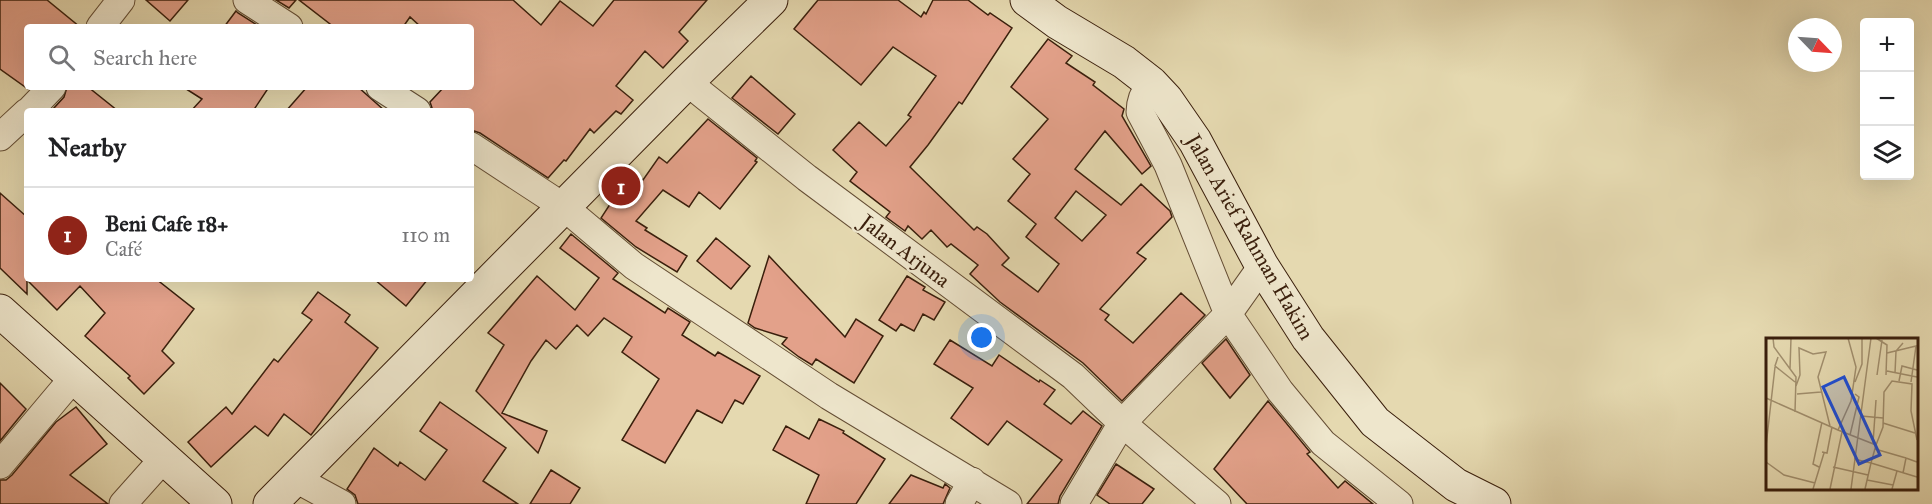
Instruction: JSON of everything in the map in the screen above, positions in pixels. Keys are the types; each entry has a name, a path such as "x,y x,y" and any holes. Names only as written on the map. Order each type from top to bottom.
{"main road":[{"path":"270,504 771,0"},
{"name":"Jalan Arief Rahman Hakim","path":"1027,0 1057,22 1124,62 1151,83 1166,99 1195,141 1262,266 1308,338 1375,422 1456,485 1494,504"},
{"path":"0,311 215,504"}],"street":[{"path":"102,24 121,0"},
{"path":"247,0 284,24"},
{"name":"Jalan Arjuna","path":"687,82 807,178 1073,376 1122,423 1217,504"},
{"path":"1151,83 1144,92 1140,112 1168,165 1228,314 1280,391 1323,443 1399,504"},
{"path":"32,108 49,90"},
{"path":"385,90 412,108"},
{"path":"0,138 24,116"},
{"path":"474,148 564,207 634,266 829,396 965,493 1008,504"},
{"path":"1074,504 1122,423 1228,314 1262,266"},
{"path":"0,465 74,377"},
{"path":"123,504 164,458"},
{"path":"296,478 342,504"}],"building":[{"path":"0,0 47,0 76,24 24,24 24,86 0,69"},
{"path":"146,0 188,0 170,21"},
{"path":"276,0 296,0 289,8"},
{"path":"299,0 513,0 541,25 560,1 593,26 614,0 707,0 679,32 688,41 663,68 645,51 616,86 633,100 621,114 616,111 594,133 590,129 566,161 564,160 548,178 474,131 474,108 432,108 430,102 441,90 474,90 474,24 418,24 410,17 405,24 330,24"},
{"path":"818,0 898,0 921,17 924,12 926,14 933,0 968,0 988,15 990,13 1012,28 962,104 959,102 910,167 974,230 977,227 987,234 1009,258 1002,265 1038,292 1059,264 1026,237 1036,224 1008,201 1030,174 1013,159 1048,119 1011,87 1048,39 1072,56 1066,63 1095,82 1093,85 1124,109 1122,116 1151,166 1142,174 1105,131 1075,169 1121,205 1141,184 1170,211 1172,217 1137,253 1146,259 1100,309 1109,315 1105,320 1133,343 1181,293 1205,315 1122,401 1083,363 1000,302 970,274 978,265 951,244 947,247 931,230 922,239 908,226 905,231 886,217 890,212 850,181 857,172 833,150 859,122 886,146 911,117 908,115 936,76 893,47 861,85 794,29","holes":["1076,191 1106,215 1082,241 1055,218"]},
{"path":"236,11 255,24 226,24"},
{"path":"751,76 795,114 778,134 732,98"},
{"path":"66,90 92,90 114,108 54,108 64,97"},
{"path":"188,90 267,90 255,108 194,108 202,99"},
{"path":"304,90 361,90 382,108 289,108"},
{"path":"708,119 757,158 755,161 757,162 720,209 699,192 689,207 663,190 636,221 647,228 645,230 687,256 677,272 636,247 601,218 616,195 610,192 628,169 643,180 659,157 667,163"},
{"path":"0,193 24,214 24,282 27,282 27,294 0,268"},
{"path":"571,234 618,273 613,279 665,313 668,308 690,322 682,335 715,356 718,352 760,376 743,404 735,400 722,423 697,410 665,463 622,440 659,379 622,352 632,337 604,318 588,336 577,325 556,349 546,340 531,361 502,413 547,431 538,453 476,391 504,345 488,333 537,276 575,310 599,278 560,248"},
{"path":"716,238 750,266 731,289 697,261"},
{"path":"769,256 845,337 856,319 883,336 854,383 816,359 812,365 799,357 782,344 787,338 755,328 748,323"},
{"path":"907,276 925,287 923,290 945,302 934,320 923,314 914,331 901,324 896,331 879,320"},
{"path":"29,282 160,282 194,309 162,351 174,363 144,394 128,378 130,376 85,336 105,313 80,286 57,310"},
{"path":"378,282 426,282 406,306"},
{"path":"318,292 350,315 345,322 378,348 311,435 284,414 268,436 255,426 211,467 188,442 226,407 232,414 274,359 278,362 312,320 302,313"},
{"path":"1226,339 1250,375 1230,398 1202,363"},
{"path":"950,340 992,366 999,355 1055,390 1044,404 1071,424 1083,411 1102,426 1060,496 1058,504 1027,504 1062,460 1007,421 988,445 951,418 973,388 934,364"},
{"path":"0,383 26,409 0,441"},
{"path":"1268,401 1310,452 1307,454 1338,488 1345,481 1373,504 1247,504 1214,469"},
{"path":"440,402 506,448 483,481 518,504 358,504 355,495 347,489 374,448 398,466 400,462 425,480 447,450 420,431"},
{"path":"76,407 107,444 70,475 108,504 0,504 0,480 6,480 12,475 56,422"},
{"path":"819,419 844,431 843,433 885,459 856,504 806,504 819,475 773,450 786,426 809,439"},
{"path":"1116,464 1154,489 1142,504 1110,504 1097,495"},
{"path":"551,470 580,488 570,504 530,504"},
{"path":"911,475 943,488 945,484 950,488 943,504 889,504"}],"place":[{"name":"Beni Cafe 18+","path":"621,186"}]}
